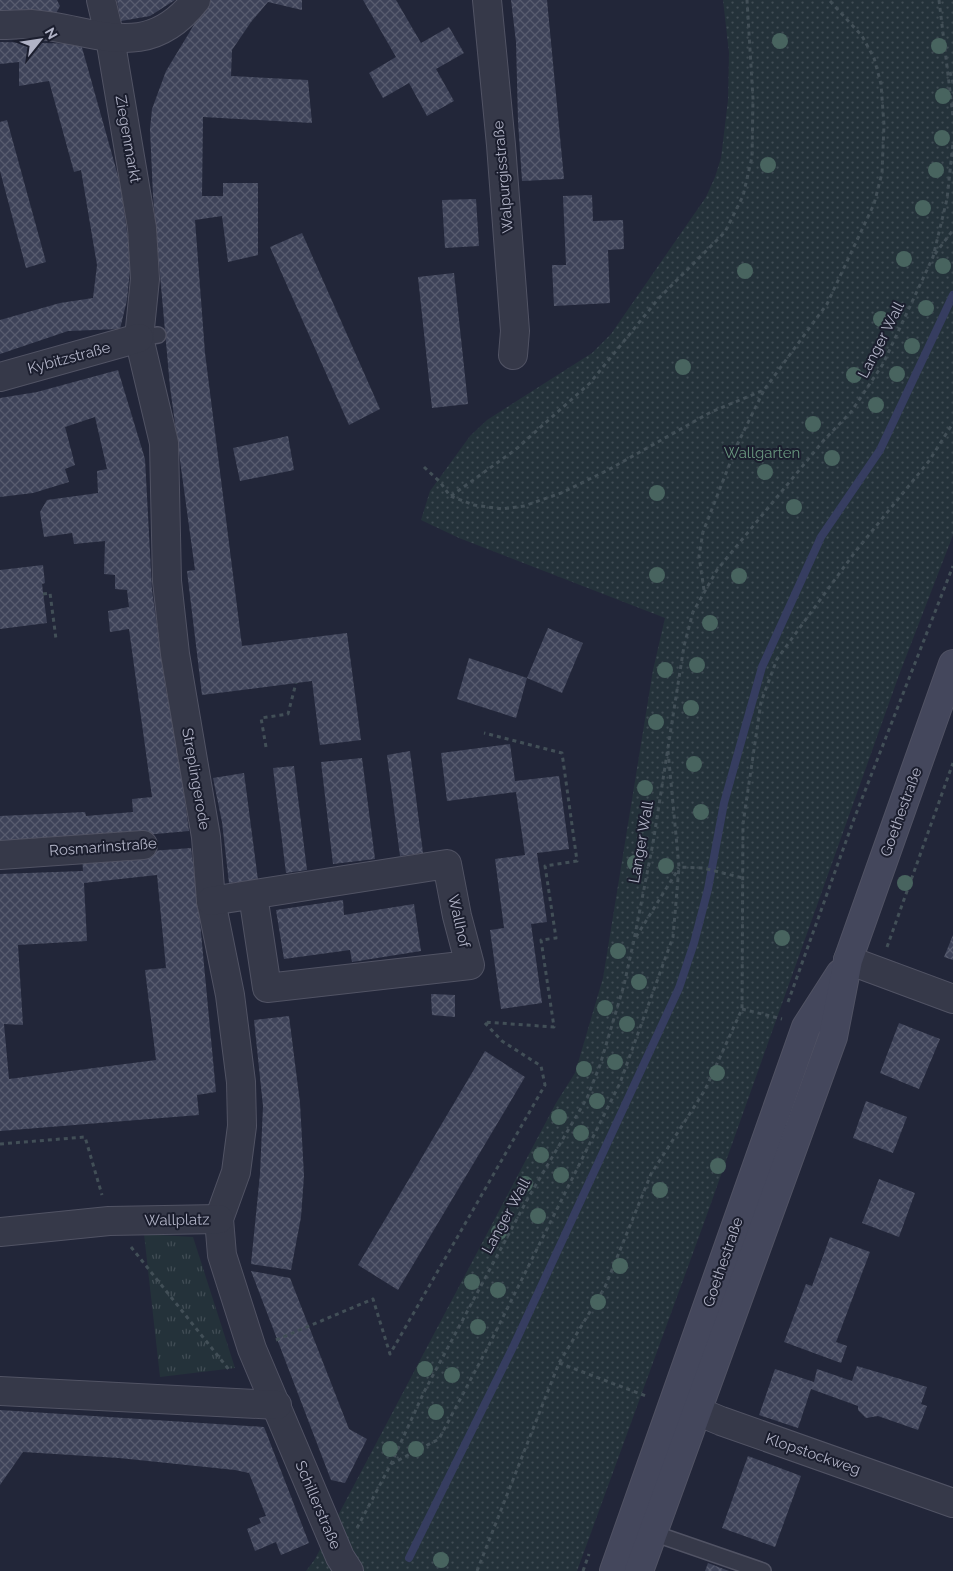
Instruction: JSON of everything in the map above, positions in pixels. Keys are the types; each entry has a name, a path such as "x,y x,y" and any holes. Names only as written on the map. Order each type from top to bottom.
{"main road":[{"name":"Goethestraße","path":"614,1571 686,1406 833,1037 848,960 953,664"},
{"name":"Goethestraße","path":"639,1571 653,1533 686,1406"}],"street":[{"name":"Ziegenmarkt","path":"101,0 110,38 142,228 149,337"},
{"path":"0,25 30,24 110,38 129,39 170,26 186,13 196,0"},
{"name":"Walpurgisstraße","path":"486,0 515,331 513,355"},
{"name":"Kybitzstraße","path":"0,377 149,337"},
{"name":"Streplingerode","path":"149,337 164,443 168,590 175,654 206,837 211,902 230,995 241,1082 242,1126 236,1172 219,1219"},
{"name":"Rosmarinstraße","path":"0,855 143,845"},
{"name":"Wallhof","path":"211,902 254,894 446,864 456,916 470,966 267,988 254,894"},
{"path":"848,960 953,999"},
{"name":"Wallplatz","path":"0,1232 109,1221 219,1219 222,1255 252,1349 289,1438"},
{"path":"0,1391 277,1406"},
{"name":"Klopstockweg","path":"686,1406 953,1503"},
{"name":"Schillerstraße","path":"289,1438 344,1564"}],"lane":[{"path":"653,1533 763,1571"}],"path":[{"path":"450,496 515,450 590,383 659,298 725,232 743,196 752,157 753,99 747,0"},
{"path":"704,590 699,556 703,532 738,445 764,390 827,304 874,204 882,173 884,125 881,84 874,58 862,36 828,0"},
{"path":"939,0 953,116"},
{"path":"947,60 953,83"},
{"name":"Langer Wall","path":"344,1564 424,1392 528,1200 587,1098 600,1065 624,985 634,940 653,843 684,646 693,612 717,570 869,388 883,364 933,257 947,199 953,143"},
{"path":"933,257 953,230"},
{"path":"424,467 440,482 450,496 474,505 502,509 533,503 561,493 600,474 711,412 764,390"},
{"path":"477,1571 559,1364 605,1287 651,1174 705,1090 742,1009 743,824 760,712 777,659 856,552 929,461 953,423"},
{"path":"43,594 50,593 56,639"},
{"path":"266,747 261,718 288,714 296,683"},
{"path":"252,1349 372,1299 390,1354 545,1085 541,1066 502,1041 484,1022 554,1027 540,940 556,938 545,866 577,861 562,753 484,732"},
{"path":"391,1464 439,1439 489,1346 620,1083 673,937 680,868 668,746"},
{"path":"680,868 703,868 743,878"},
{"path":"634,940 680,868"},
{"path":"742,1009 782,1018"},
{"path":"0,1144 85,1137 109,1221 236,1377"},
{"path":"559,1364 646,1396"}],"green space":[{"name":"Wallgarten","path":"723,0 953,0 953,535 899,675 705,1220 577,1571 306,1571 315,1559 556,1103 575,1073 603,978 653,670 665,618 459,538 421,520 430,491 470,436 487,420 592,353 611,334 706,197 721,158 728,100 729,53"},
{"path":"144,1234 193,1237 235,1368 160,1377"}],"building":[{"path":"0,0 57,0 60,6 55,15 0,10"},
{"path":"117,0 175,0 150,16 121,21"},
{"path":"209,0 302,0 302,10 268,2 251,22 232,50 231,76 308,80 312,123 203,117 202,196 223,196 223,183 258,183 258,255 228,262 222,216 195,220 205,353 242,646 347,633 361,740 320,745 312,681 202,695 187,571 195,570 170,387 153,196 150,129 152,109 166,71"},
{"path":"363,0 396,0 421,43 449,27 464,53 436,69 454,101 427,116 409,83 383,98 369,73 396,57"},
{"path":"511,0 547,0 564,179 522,181 516,42"},
{"path":"0,42 81,44 120,183 131,259 127,300 120,329 68,331 0,354 0,320 60,303 93,298 97,265 81,170 74,172 49,81 19,86 19,62 0,64"},
{"path":"7,120 46,262 26,268 0,171 0,122"},
{"path":"592,195 593,221 623,220 624,249 608,250 610,303 554,306 552,265 566,265 563,196"},
{"path":"476,199 479,246 445,248 442,200"},
{"path":"302,233 380,409 349,425 270,247"},
{"path":"454,273 468,404 432,408 418,277"},
{"path":"118,370 145,459 152,590 166,691 174,721 189,831 0,848 0,816 85,812 86,816 133,812 132,799 152,797 129,629 110,632 108,611 129,607 127,590 115,589 115,575 104,574 105,541 74,544 72,533 44,537 40,512 47,500 98,493 97,471 107,469 95,417 65,427 75,465 65,469 69,482 33,493 0,497 0,398 37,392"},
{"path":"288,436 294,470 240,481 233,448"},
{"path":"43,565 45,583 42,584 47,623 0,629 0,570"},
{"path":"548,628 583,643 562,693 527,678"},
{"path":"469,658 527,678 516,718 457,699"},
{"path":"510,744 515,781 559,776 569,849 537,853 547,922 531,924 542,1003 501,1009 490,930 504,928 495,859 525,855 516,792 447,801 441,753"},
{"path":"410,751 423,853 400,856 387,755"},
{"path":"362,758 375,859 333,864 321,762"},
{"path":"294,766 307,870 286,873 273,768"},
{"path":"244,773 258,880 229,883 222,822 213,778"},
{"path":"191,848 198,901 216,1092 197,1095 199,1115 0,1131 0,874 83,871 82,856","holes":["157,875 166,968 145,970 156,1060 9,1079 4,1024 23,1025 18,945 87,941 84,883"]},
{"path":"343,900 344,915 414,904 421,951 352,962 350,950 284,959 276,910"},
{"path":"953,935 953,960 944,957"},
{"path":"431,994 455,995 455,1017 432,1015"},
{"path":"289,1016 300,1103 304,1176 301,1217 291,1270 251,1264 260,1174 263,1106 254,1020"},
{"path":"899,1023 940,1039 919,1089 880,1073"},
{"path":"485,1051 525,1077 398,1290 358,1265"},
{"path":"866,1101 907,1117 893,1153 853,1138"},
{"path":"879,1179 915,1193 899,1237 862,1223"},
{"path":"830,1237 870,1252 836,1342 847,1346 841,1363 784,1342 806,1284 812,1286"},
{"path":"251,1271 290,1278 349,1429 367,1439 345,1483 331,1480"},
{"path":"857,1366 927,1387 921,1404 927,1406 918,1430 878,1416 866,1418 858,1410 858,1406 811,1389 798,1428 759,1415 775,1369 814,1382 817,1369 852,1381"},
{"path":"0,1410 264,1427 309,1543 281,1555 276,1542 255,1551 247,1529 261,1523 259,1518 266,1516 249,1473 235,1470 119,1458 23,1452 0,1485"},
{"path":"748,1456 801,1476 775,1547 722,1528"},
{"path":"708,1563 729,1571 705,1571"}],"waterway":[{"path":"409,1558 514,1345 679,988 694,943 708,889 724,803 762,667 821,537 880,450 953,295"}]}
